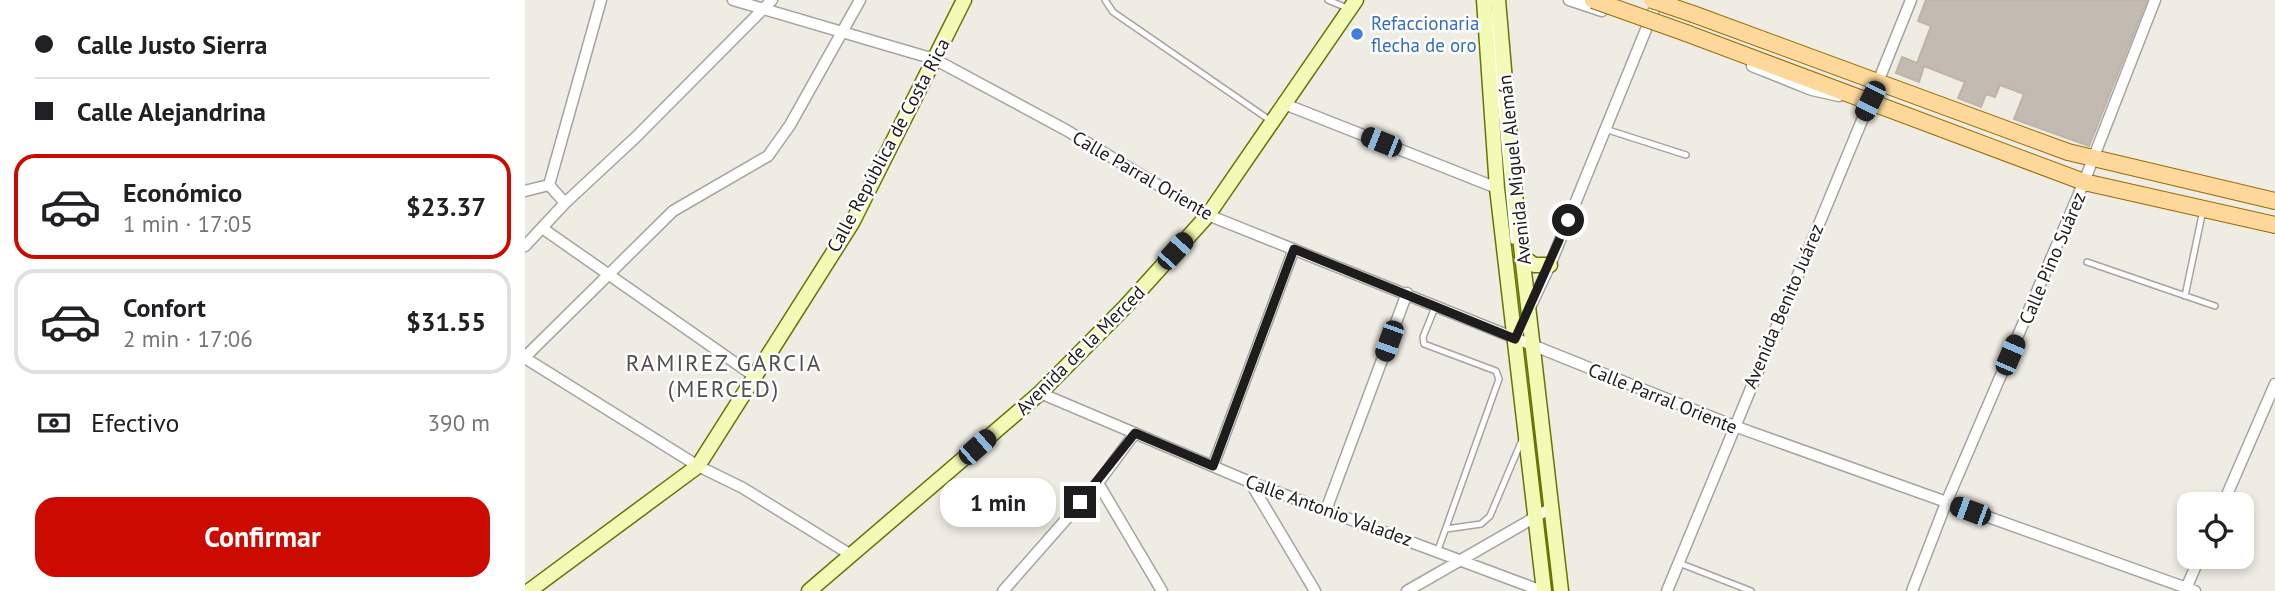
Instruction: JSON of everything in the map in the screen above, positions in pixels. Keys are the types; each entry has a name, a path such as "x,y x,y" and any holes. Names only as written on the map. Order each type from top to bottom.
{"main road":[{"path":"1593,0 2084,182 2275,225"},
{"path":"1652,0 1688,9 1859,76 2092,159 2275,201"}],"street":[{"path":"549,185 601,0"},
{"name":"Calle Parral Oriente","path":"733,0 768,5 934,59 1066,130 1208,215 1734,426 2189,590"},
{"path":"851,555 743,488 698,466 525,357 607,273 673,211 768,156 790,125 860,0"},
{"name":"Calle República de Costa Rica","path":"529,591 698,466 852,223 964,0"},
{"name":"Avenida Miguel Alemán","path":"1484,0 1497,188 1525,342 1561,591"},
{"name":"Avenida Miguel Alemán","path":"1498,0 1522,256 1530,310 1525,342 1525,431 1543,591"},
{"path":"1569,0 1647,26 1678,33"},
{"path":"1525,342 1524,324 1658,0"},
{"path":"1670,0 1688,9"},
{"path":"1878,82 1911,0"},
{"name":"Calle Pino Suárez","path":"1912,591 1946,503 2084,182 2155,0"},
{"path":"525,246 565,203 636,137 768,5"},
{"name":"Avenida de la Merced","path":"809,591 1040,393 1126,306 1208,215 1353,5"},
{"path":"1678,33 1670,15 1688,9"},
{"name":"Avenida Benito Juárez","path":"1667,591 1870,101"},
{"path":"1287,104 1497,188"},
{"path":"525,191 549,185"},
{"path":"549,185 565,203"},
{"path":"542,228 754,376"},
{"path":"1213,466 1294,249"},
{"path":"1522,256 1534,265 1550,265"},
{"path":"1326,510 1407,293"},
{"path":"2228,492 2275,384"},
{"name":"Calle Antonio Valadez","path":"1040,393 1250,482 1461,558 1543,591"},
{"path":"1010,588 1098,483 1135,433"},
{"path":"1250,482 1315,591"},
{"path":"1098,483 1163,591"},
{"path":"1407,591 1551,508"},
{"path":"2189,590 2196,569"}],"lane":[{"path":"1105,0 1113,12 1273,123"},
{"path":"1328,0 1353,5"},
{"path":"1492,0 1499,108 1524,324"},
{"path":"1605,129 1686,155"},
{"path":"2185,296 2204,209"},
{"path":"2087,262 2215,306"},
{"path":"1436,305 1423,337 1424,344 1496,371 1499,379 1438,550"},
{"path":"1446,529 1481,524 1490,516 1525,431"},
{"path":"1678,564 1751,591"}],"building":[{"path":"1926,0 2147,0 2089,146 2014,119 2024,94 2000,85 1995,97 1986,94 1981,107 1958,98 1965,82 1924,66 1919,82 1896,73 1902,57 1917,63 1931,26 1918,21"}],"place":[{"name":"Refaccionaria flecha de oro","path":"1357,34"}],"district":[{"name":"RAMIREZ GARCIA (MERCED)","path":"724,376"}],"route":[{"path":"1080,502 1098,483 1135,433 1213,466 1294,249 1515,339 1524,324 1568,220"}]}
